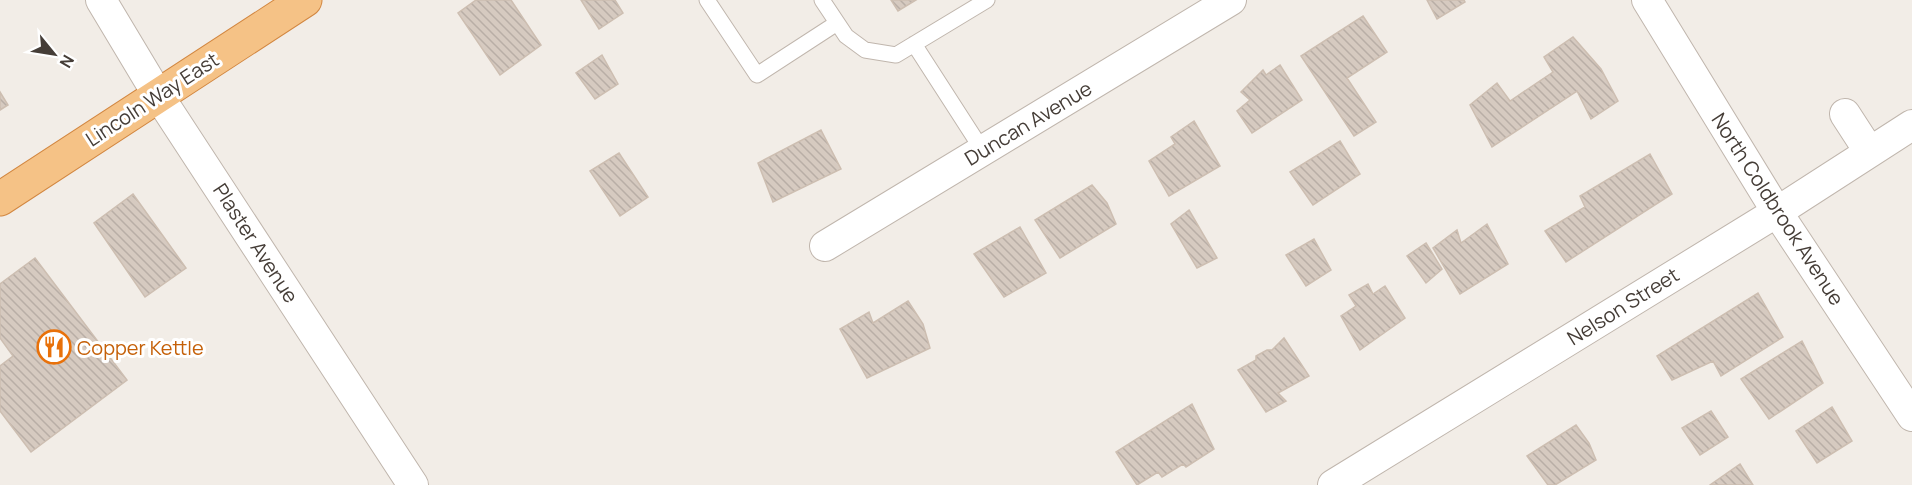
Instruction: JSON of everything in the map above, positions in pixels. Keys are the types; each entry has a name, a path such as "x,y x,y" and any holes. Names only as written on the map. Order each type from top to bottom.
{"highway":[{"name":"Lincoln Way East","path":"0,199 305,0"}],"street":[{"name":"Plaster Avenue","path":"101,0 158,94 413,485"},
{"name":"Duncan Avenue","path":"825,246 1231,0"},
{"name":"North Coldbrook Avenue","path":"1647,0 1777,212 1912,416"},
{"path":"1845,114 1869,151"},
{"name":"Nelson Street","path":"1333,485 1777,212 1912,125"}],"lane":[{"path":"707,0 757,75 837,23"},
{"path":"822,0 846,36 865,50 896,55 987,0"},
{"path":"914,44 983,151"}],"building":[{"path":"476,0 511,0 541,45 500,75 458,13"},
{"path":"581,0 615,0 623,13 599,29"},
{"path":"891,0 916,0 898,11"},
{"path":"1427,0 1464,0 1465,2 1437,19"},
{"path":"1363,16 1387,52 1347,78 1376,122 1354,136 1301,56"},
{"path":"1573,37 1601,69 1618,101 1591,119 1577,91 1492,147 1470,105 1497,83 1510,101 1553,72 1544,57"},
{"path":"602,55 618,84 595,99 576,73"},
{"path":"1280,65 1302,100 1252,133 1237,111 1250,100 1241,92 1263,70 1266,75"},
{"path":"0,92 8,105 0,110"},
{"path":"1194,121 1220,166 1169,196 1149,161 1175,144 1171,137"},
{"path":"821,130 841,169 773,202 758,163"},
{"path":"1340,141 1360,174 1313,205 1290,172"},
{"path":"619,153 648,197 620,216 590,171"},
{"path":"1650,154 1672,194 1566,262 1545,231 1585,207 1580,196"},
{"path":"1092,185 1107,203 1116,224 1060,258 1035,220"},
{"path":"133,194 186,268 145,297 94,223"},
{"path":"1189,210 1217,258 1197,268 1171,224"},
{"path":"1487,224 1508,264 1460,294 1433,248 1457,230 1461,243"},
{"path":"1020,227 1046,273 1004,297 974,254"},
{"path":"1314,239 1331,270 1306,286 1286,255"},
{"path":"1426,243 1442,269 1426,283 1407,256"},
{"name":"Copper Kettle","path":"35,258 127,380 31,452 0,411 0,366 13,356 0,338 0,284"},
{"path":"1368,284 1373,294 1385,286 1405,318 1360,350 1341,316 1356,306 1349,295"},
{"path":"1758,293 1783,337 1721,376 1713,361 1672,380 1657,356"},
{"path":"908,301 923,324 930,348 867,378 840,329 869,312 873,323"},
{"path":"1284,338 1309,376 1278,393 1286,401 1266,412 1238,370 1256,360 1256,356 1272,350"},
{"path":"1802,341 1823,383 1769,419 1741,379"},
{"path":"1192,404 1214,449 1186,467 1183,464 1162,477 1158,472 1137,485 1116,452"},
{"path":"1832,407 1852,441 1817,463 1796,431"},
{"path":"1711,411 1728,437 1700,455 1682,428"},
{"path":"1576,425 1589,443 1596,460 1555,485 1548,485 1527,456"},
{"path":"1740,464 1753,485 1710,485"}],"place":[{"name":"Copper Kettle","path":"54,347"}]}
